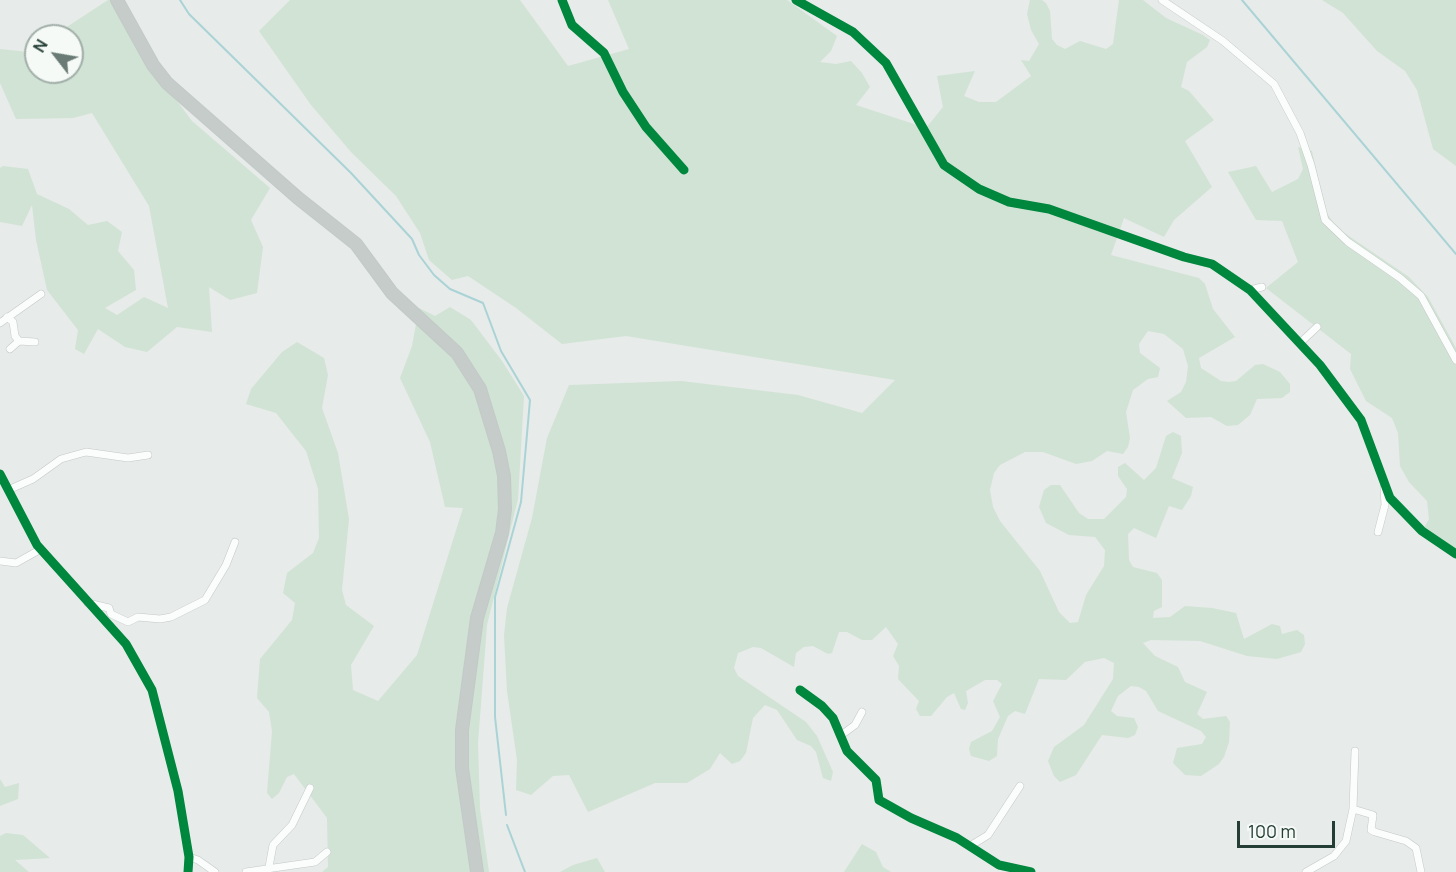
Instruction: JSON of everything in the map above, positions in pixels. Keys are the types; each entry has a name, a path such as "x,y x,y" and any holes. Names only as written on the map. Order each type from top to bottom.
{"highway":[{"path":"117,0 153,65 167,83 298,198 356,244 392,293 457,353 480,389 499,451 504,476 505,509 502,533 477,618 462,730 462,768 477,872"}],"street":[{"path":"562,0 572,25 604,53 623,92 645,126 684,170"},
{"path":"796,0 853,32 886,63 944,165 978,189 1009,202 1049,209 1184,257 1212,264 1250,290 1320,365 1361,420 1390,498 1407,517 1456,554"},
{"path":"1161,0 1223,41 1274,84 1304,144 1325,220 1348,242 1400,278 1420,296 1456,360"},
{"path":"1250,290 1262,287"},
{"path":"0,323 41,294"},
{"path":"7,317 13,322 15,336 19,341 35,342"},
{"path":"1299,343 1317,327"},
{"path":"10,350 19,341"},
{"path":"8,490 33,479 61,459 86,452 128,458 148,455"},
{"path":"0,474 41,549 126,644 152,690 178,791 189,857 188,872"},
{"path":"1378,532 1385,505 1384,485"},
{"path":"88,603 109,608 111,614 128,622 138,617 160,619 171,617 205,600 226,564 235,542"},
{"path":"0,561 16,563 41,549"},
{"path":"800,690 828,711 851,758 876,780 879,800 970,846 999,865 1028,871"},
{"path":"840,736 855,725 862,712"},
{"path":"1306,872 1341,849 1346,841 1353,809 1355,751"},
{"path":"970,846 988,835 1020,786"},
{"path":"269,867 273,845 292,825 310,788"},
{"path":"1353,809 1373,815 1371,830 1406,841 1416,848 1419,872"},
{"path":"246,872 315,862 327,852"},
{"path":"189,857 198,860 215,872"}],"green space":[{"path":"108,0 117,0 151,66 192,121 270,188 251,220 263,247 257,293 230,300 209,287 212,332 177,327 147,352 125,347 98,329 84,354 75,349 78,330 47,290 36,240 32,205 22,226 0,222 0,168 3,166 28,169 37,194 69,209 88,225 107,221 122,232 118,251 134,270 136,290 105,308 117,315 144,297 168,308 149,206 92,113 73,118 16,119 0,83 0,49 24,51 24,84 84,84 84,24 71,24"},
{"path":"290,0 520,0 568,66 629,49 608,0 787,0 837,36 831,51 820,62 836,64 851,61 862,73 870,87 856,105 926,128 943,107 937,76 975,71 964,96 979,102 996,102 1031,76 1021,60 1029,61 1039,44 1031,30 1027,14 1030,0 1042,0 1046,3 1050,11 1052,39 1065,49 1080,41 1106,49 1113,44 1119,0 1143,0 1166,18 1203,35 1210,40 1207,47 1187,62 1181,87 1189,91 1214,120 1185,141 1212,187 1174,220 1164,237 1124,218 1111,255 1199,278 1205,284 1213,309 1235,337 1199,358 1201,368 1221,381 1229,382 1236,381 1255,365 1263,364 1280,372 1290,384 1290,392 1282,398 1257,399 1250,415 1238,425 1227,426 1211,417 1186,418 1167,401 1181,392 1186,382 1188,366 1183,349 1164,334 1148,331 1139,344 1140,353 1160,368 1158,377 1148,379 1133,390 1126,412 1130,438 1123,454 1107,451 1092,461 1076,464 1043,452 1025,452 1000,465 994,473 990,490 993,507 1000,521 1040,571 1059,612 1070,623 1078,622 1086,595 1104,566 1105,550 1095,537 1069,535 1046,523 1039,507 1044,490 1051,485 1060,485 1079,513 1088,519 1104,519 1126,497 1127,489 1118,476 1118,467 1125,463 1144,480 1156,468 1166,436 1173,432 1181,436 1182,453 1172,478 1193,487 1191,496 1182,510 1169,506 1156,538 1134,528 1128,534 1129,560 1133,567 1157,573 1162,580 1162,607 1154,611 1153,618 1170,617 1185,606 1236,613 1244,639 1272,624 1280,626 1282,634 1297,630 1304,635 1305,644 1301,652 1277,659 1247,656 1200,641 1151,640 1143,643 1155,656 1178,667 1185,682 1207,692 1197,714 1203,719 1226,716 1230,722 1229,742 1224,757 1219,764 1201,776 1185,775 1173,763 1177,748 1202,744 1206,737 1201,731 1158,711 1146,691 1131,686 1118,696 1111,711 1117,716 1134,718 1138,727 1135,735 1128,738 1102,735 1076,775 1060,782 1054,776 1048,761 1054,747 1084,725 1113,679 1114,663 1104,658 1085,662 1066,680 1039,679 1025,714 1015,711 1008,716 998,739 997,756 989,761 971,756 969,749 971,742 992,731 1000,717 993,701 1002,684 997,680 985,680 966,691 968,703 965,710 961,709 954,693 947,697 931,716 920,716 916,709 919,701 898,679 899,666 893,656 898,644 886,627 872,640 862,640 847,632 839,632 832,653 828,654 813,646 804,647 796,653 794,667 761,648 753,647 738,653 734,668 738,676 806,722 817,736 833,772 831,781 823,778 816,752 811,746 797,740 777,710 765,705 753,718 746,753 740,761 732,764 720,753 710,769 687,783 655,783 588,812 569,775 553,776 531,795 516,790 517,760 507,691 504,635 507,608 532,518 547,438 569,385 681,381 798,395 862,413 895,380 626,336 562,344 516,308 468,276 452,280 429,260 420,233 396,196 351,152 311,105 259,31"},
{"path":"1322,0 1456,0 1456,166 1433,149 1417,90 1405,71 1377,51 1343,13"},
{"path":"1298,147 1312,151 1325,210 1332,221 1343,232 1409,277 1428,297 1456,348 1456,554 1422,531 1429,519 1427,501 1409,482 1400,466 1398,433 1392,418 1366,401 1350,369 1351,354 1266,288 1298,262 1282,221 1256,220 1228,172 1256,166 1272,192 1298,179 1303,169"},
{"path":"450,307 471,320 502,361 524,396 518,499 487,625 478,743 480,809 489,872 322,872 328,867 327,818 294,774 287,777 279,793 272,799 267,793 272,731 269,712 257,698 260,659 292,620 295,603 283,593 287,573 313,553 319,538 318,489 306,451 276,413 246,404 251,389 282,352 297,342 324,358 328,375 322,408 338,453 349,519 342,590 346,605 374,626 351,665 353,690 378,701 417,655 463,508 445,507 430,442 400,378 412,346 419,308 435,316"},
{"path":"0,779 5,787 19,783 18,799 0,806"},
{"path":"6,833 23,835 50,858 15,860 29,872 0,872 0,836"},
{"path":"862,844 876,852 883,867 891,872 844,872"},
{"path":"597,858 605,872 560,872 573,865"}],"waterway":[{"path":"180,0 189,14 351,173 412,239 419,255 434,275 450,289 483,303 501,351 530,400 521,502 495,597 495,717 506,815"},
{"path":"1242,0 1456,254"},
{"path":"507,825 525,872"}],"cycle path":[{"path":"562,0 572,25 604,53 623,92 646,127 684,170"},
{"path":"796,0 853,32 886,63 944,165 979,189 1009,202 1049,209 1184,257 1212,264 1250,290 1320,365 1361,420 1390,498 1422,531 1456,554"},
{"path":"0,474 37,545 126,644 152,690 178,791 189,857 188,872"},
{"path":"800,690 822,706 833,718 847,751 876,780 879,800 911,818 957,838 999,865 1031,872"}]}
